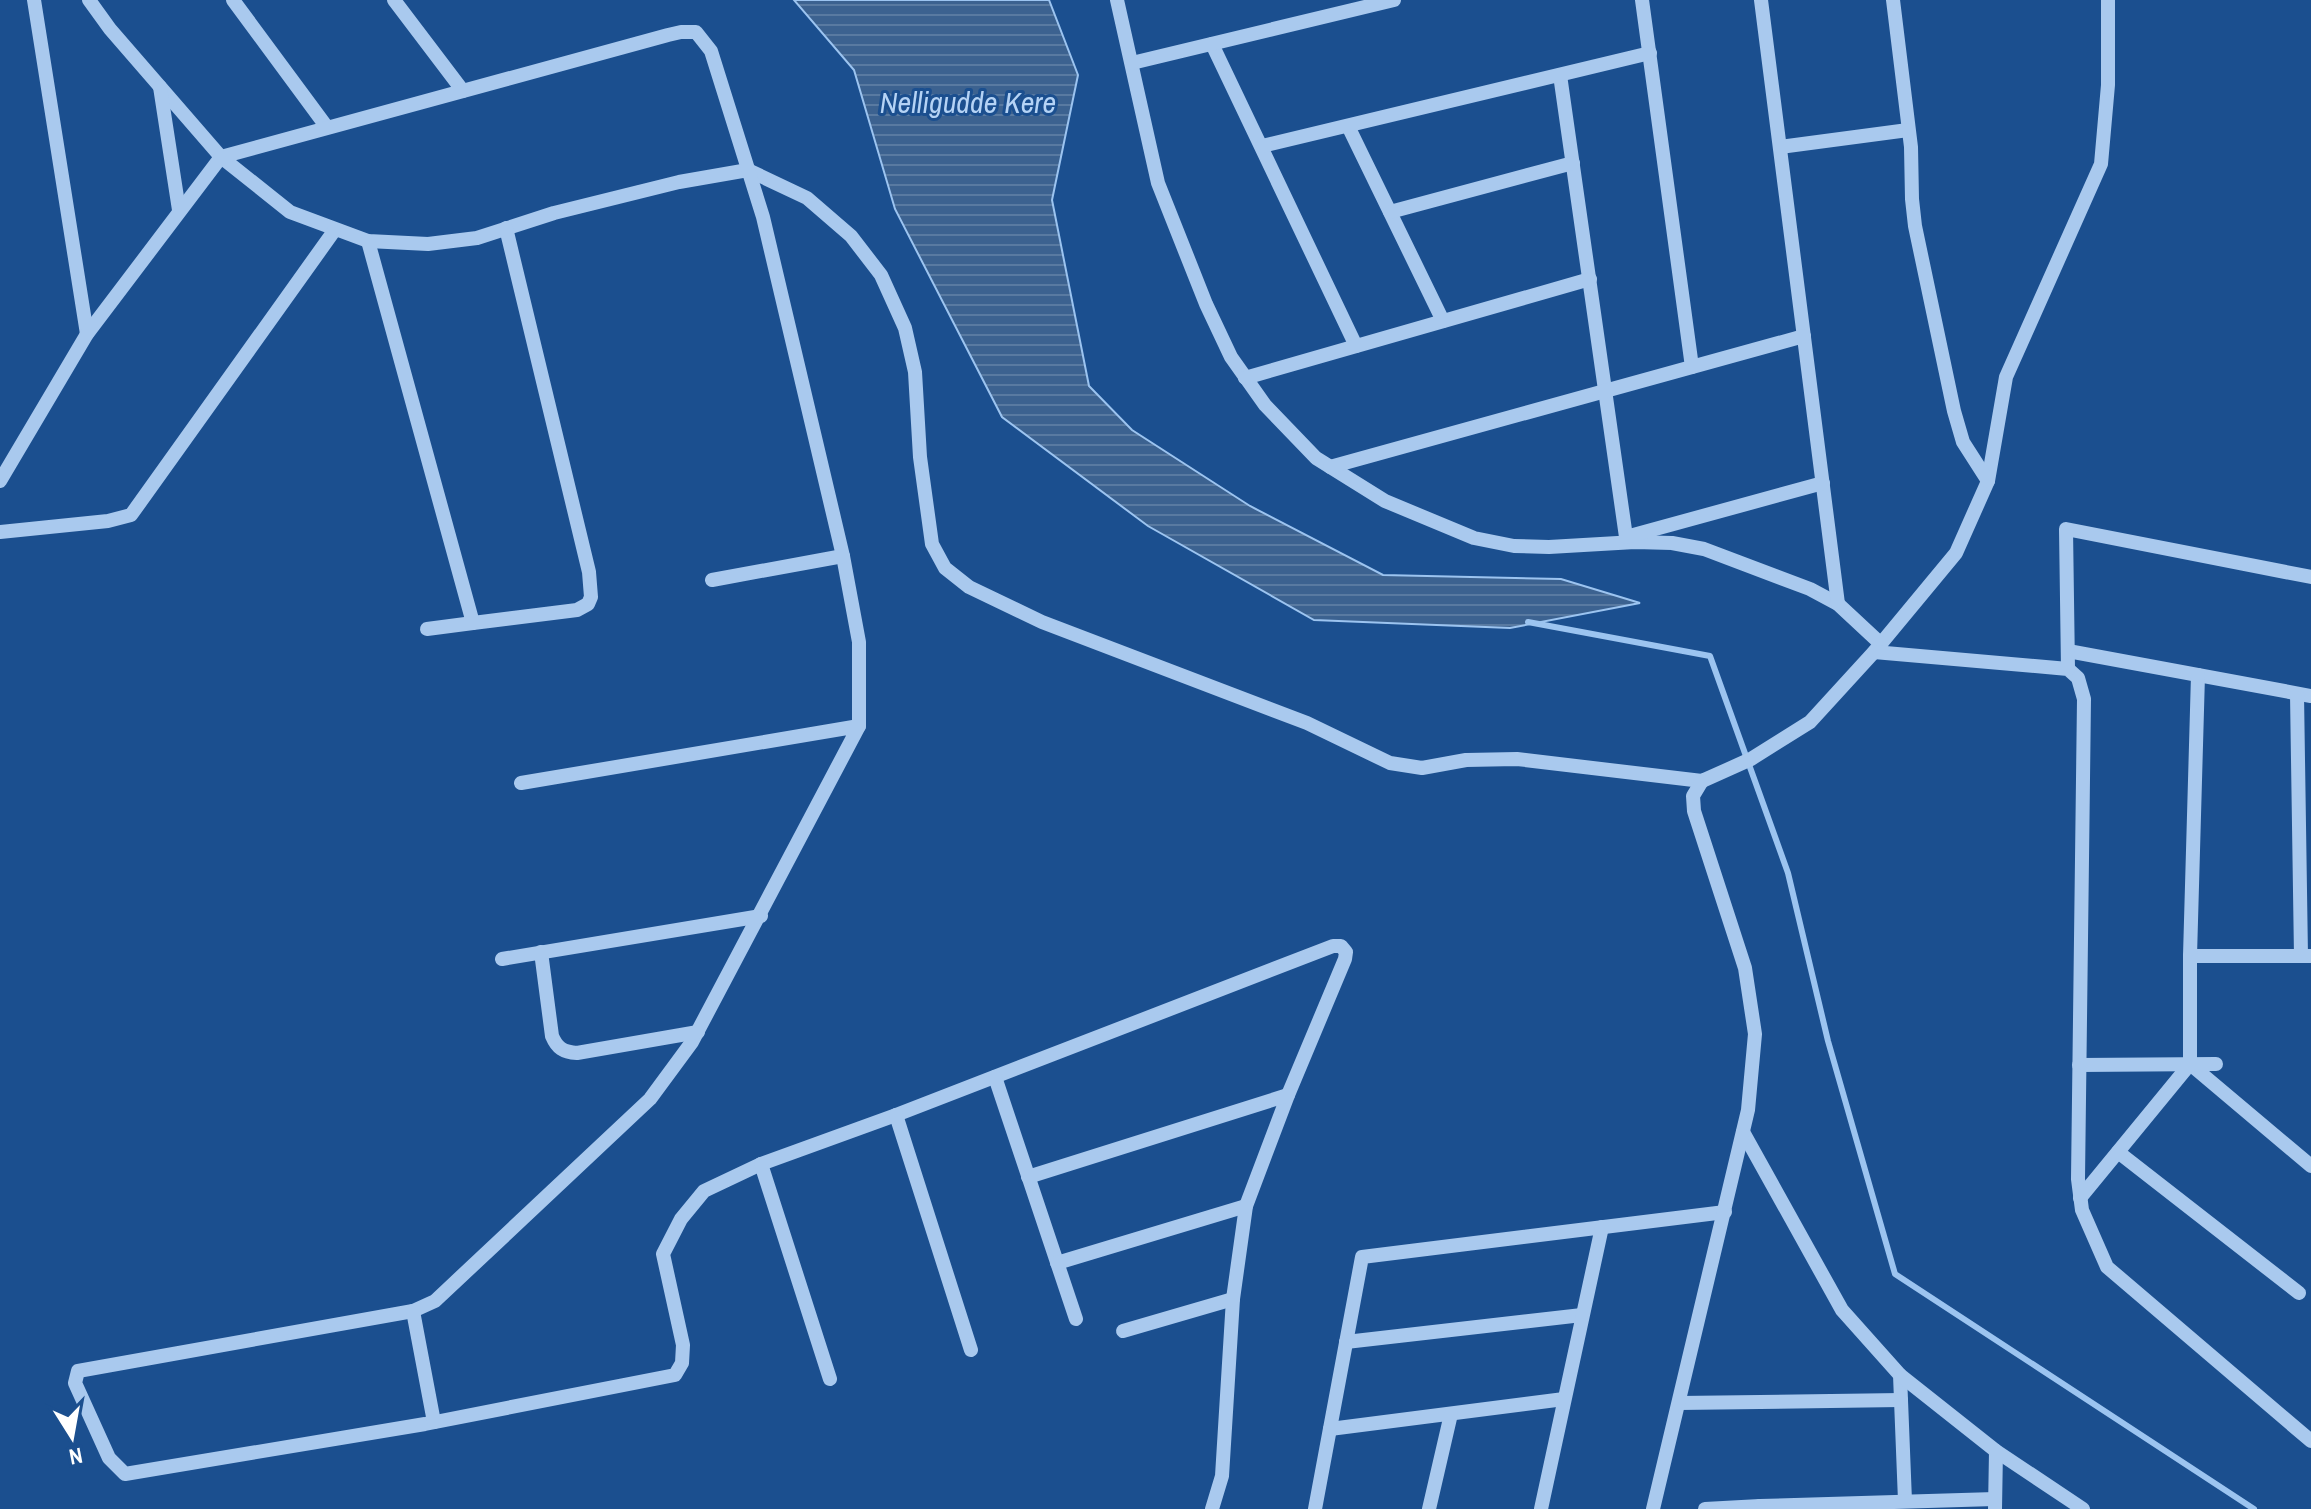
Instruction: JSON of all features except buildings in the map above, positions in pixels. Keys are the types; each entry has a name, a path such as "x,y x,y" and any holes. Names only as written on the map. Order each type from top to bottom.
{"street":[{"path":"34,0 87,334"},
{"path":"89,0 221,157 290,212 334,231 368,241 428,244 477,238 554,213 679,182 748,170 807,198 851,236 881,275 905,328 915,372 920,457 932,544 945,568 969,587 1042,622 1307,723 1390,763 1422,768 1466,760 1517,759 1702,781 1751,759 1810,722 1956,553 1988,481 2006,377 2101,164 2108,85 2108,0"},
{"path":"233,0 326,126"},
{"path":"394,0 463,91"},
{"path":"1117,0 1158,183 1206,304 1231,357 1245,378 1288,431 1316,458 1385,501 1474,538 1514,546 1635,542 1672,543 1704,549 1810,589 1838,604 1877,648 2068,669 2078,678 2084,699 2080,1198 2107,1267 2311,1441"},
{"path":"1132,63 1394,0"},
{"path":"1642,0 1692,367"},
{"path":"1761,0 1838,604"},
{"path":"1893,0 1915,226 1954,411 1963,442 1988,481"},
{"path":"0,481 87,334 221,157 668,35 696,32 711,51 763,217 843,556 859,642 859,726 698,1032 650,1099 435,1301 413,1311 78,1371 75,1383 109,1458 125,1474 434,1422 675,1375 682,1363 683,1345 663,1254 681,1219 704,1191 761,1164 1333,946 1341,946 1346,952 1345,959 1246,1206 1233,1299 1222,1476 1212,1509"},
{"path":"1212,44 1356,346"},
{"path":"1262,146 1650,53"},
{"path":"1560,75 1626,537"},
{"path":"160,86 179,210"},
{"path":"1348,126 1443,321"},
{"path":"1780,147 1908,130"},
{"path":"1390,212 1573,163"},
{"path":"427,629 577,610 588,604 591,597 589,572 506,228"},
{"path":"0,532 108,521 131,515 334,231"},
{"path":"368,241 473,623"},
{"path":"1245,378 1590,279"},
{"path":"1330,467 1804,336"},
{"path":"1595,545 1823,483"},
{"path":"2068,669 2066,529 2311,577"},
{"path":"712,580 843,556"},
{"path":"2068,651 2304,695 2306,956 2190,956"},
{"path":"2080,1198 2190,1064 2198,675"},
{"path":"521,783 859,726"},
{"path":"1653,1509 1748,1110 1755,1034 1745,968 1694,811 1693,796 1702,781"},
{"path":"502,959 761,916"},
{"path":"541,952 552,1036 556,1045 566,1052 577,1053 698,1032"},
{"path":"2190,1064 2311,1166"},
{"path":"2079,1065 2216,1064"},
{"path":"995,1077 1076,1319"},
{"path":"1028,1177 1288,1095"},
{"path":"896,1115 971,1350"},
{"path":"1743,1132 1842,1310 1900,1375 1996,1451 2083,1509"},
{"path":"2118,1152 2299,1293"},
{"path":"761,1164 830,1379"},
{"path":"1057,1263 1246,1206"},
{"path":"1315,1509 1362,1257 1725,1212"},
{"path":"1541,1509 1602,1227"},
{"path":"1123,1331 1233,1299"},
{"path":"413,1311 434,1422"},
{"path":"1346,1342 1582,1315"},
{"path":"1900,1375 1905,1501"},
{"path":"1330,1429 1564,1399"},
{"path":"1679,1403 1901,1400"},
{"path":"1429,1509 1451,1414"},
{"path":"1705,1509 1905,1501 1995,1504 1996,1451"}],"water":[{"name":"Nelligudde Kere","path":"794,0 1049,0 1078,75 1052,200 1089,386 1132,430 1250,506 1383,575 1561,579 1640,603 1510,628 1314,620 1148,526 1002,417 895,209 854,70"}],"waterway":[{"path":"1528,622 1710,656 1788,873 1828,1041 1895,1274 2254,1509"}]}
